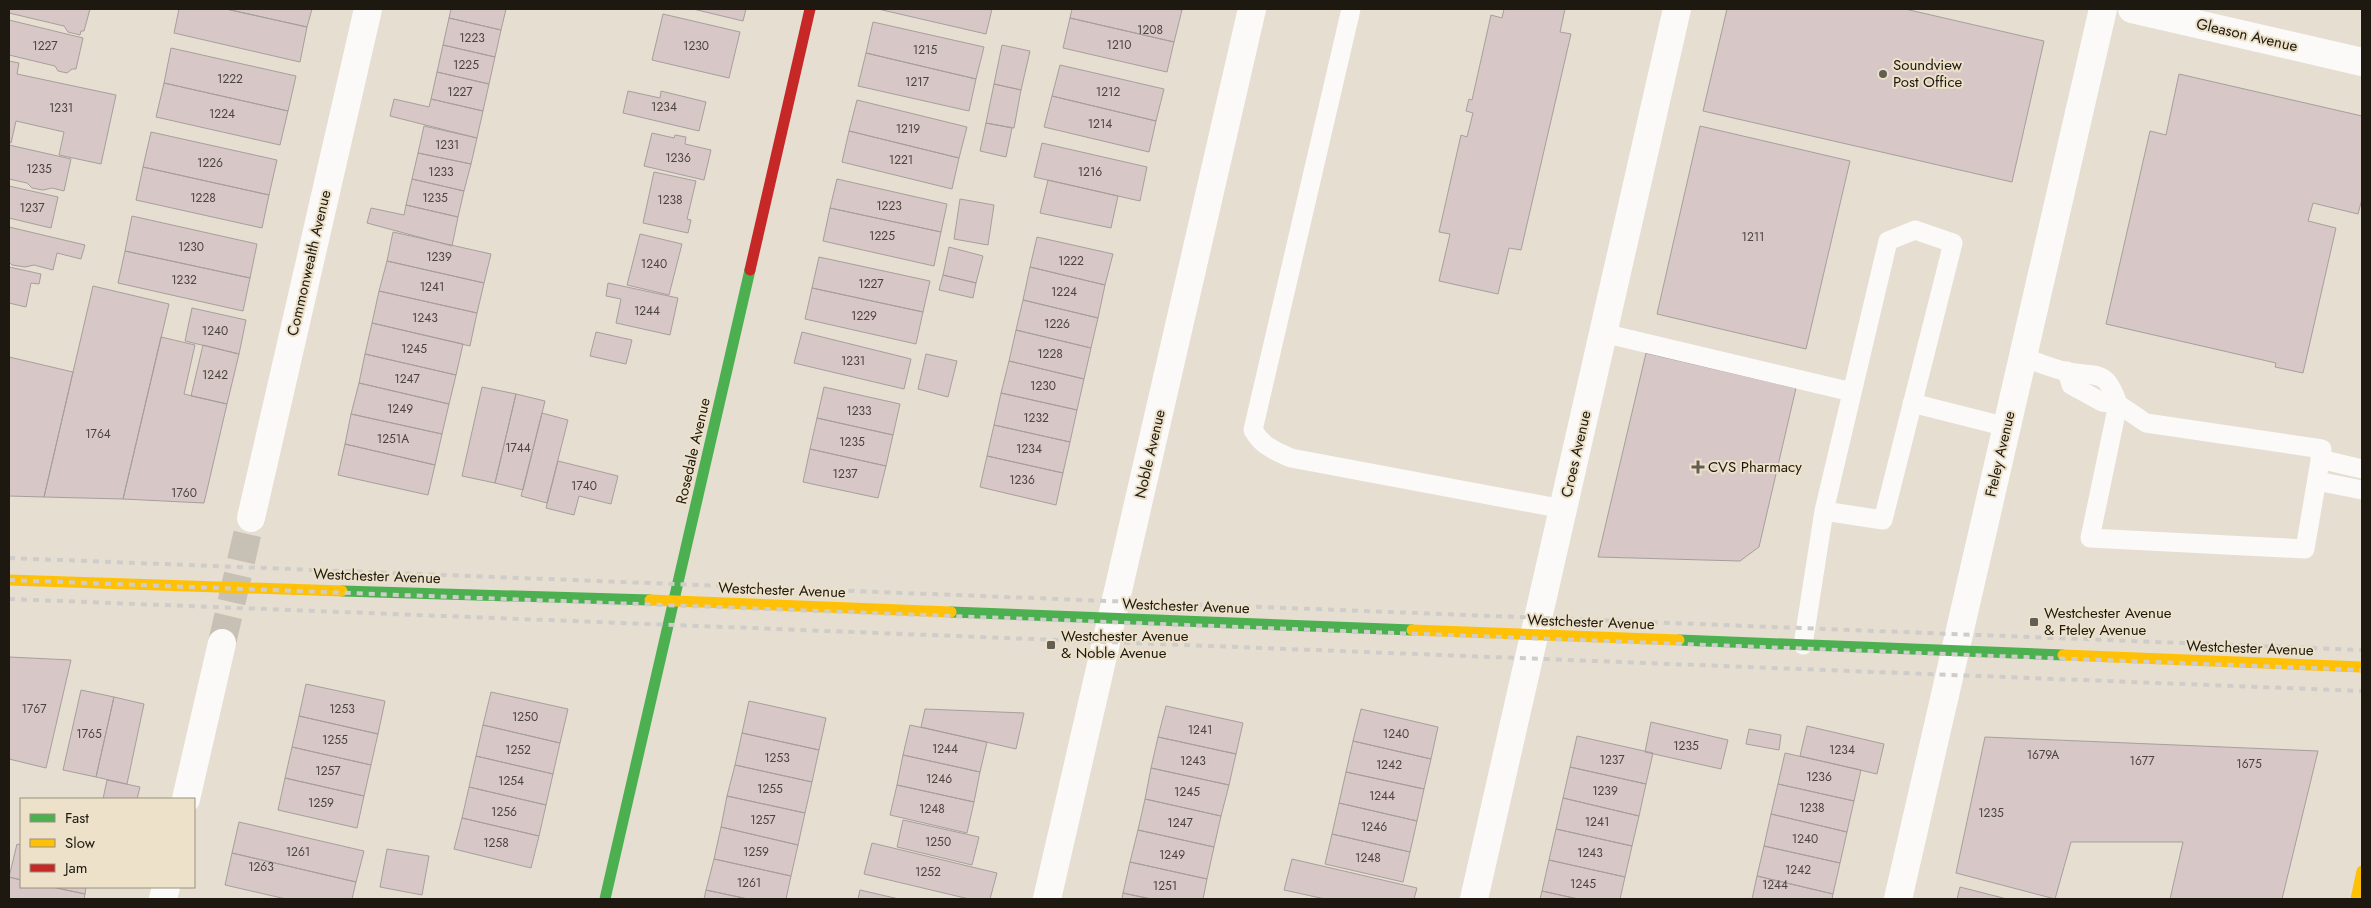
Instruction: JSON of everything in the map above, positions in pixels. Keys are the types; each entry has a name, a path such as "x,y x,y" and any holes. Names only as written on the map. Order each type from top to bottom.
{"main road":[{"name":"Rosedale Avenue","path":"605,899 810,9"},
{"name":"Westchester Avenue","path":"9,580 674,601 2362,667"},
{"path":"2356,899 2362,871"}],"street":[{"name":"Commonwealth Avenue","path":"250,518 368,9"},
{"name":"Noble Avenue","path":"1047,899 1252,9"},
{"name":"Croes Avenue","path":"1474,899 1677,9"},
{"name":"Fteley Avenue","path":"1898,899 2103,9"},
{"name":"Gleason Avenue","path":"2132,9 2362,62"},
{"path":"186,798 222,643"}],"lane":[{"path":"1351,9 1253,430 1260,441 1274,451 1291,458 1563,509"},
{"path":"1803,645 1824,511 1888,241 1915,230 1953,243 1883,520 1824,511"},
{"path":"1603,332 1852,392"},
{"path":"2023,357 2067,371 2098,374 2112,386 2118,404 2090,538 2305,549 2322,449 2146,423 2118,404"},
{"path":"1912,403 2007,427"},
{"path":"2320,459 2362,469"},
{"path":"2317,481 2362,490"}],"building":[{"path":"9,9 90,9 84,31 81,31 80,35 68,32 64,26 9,13"},
{"path":"179,9 226,9 307,27 300,62 174,33"},
{"path":"226,9 312,9 307,27"},
{"path":"451,9 506,9 501,30 449,18"},
{"path":"693,9 746,9 743,21"},
{"path":"878,9 992,9 986,34"},
{"path":"1072,9 1182,10 1174,42 1070,18"},
{"path":"1504,9 1565,9 1560,32 1571,34 1521,250 1509,248 1498,294 1439,281 1450,234 1439,232 1461,135 1467,137 1473,113 1466,111 1469,99 1472,100 1491,15 1502,18"},
{"path":"1727,9 1905,9 2044,41 2012,182 1703,111"},
{"path":"663,14 740,32 729,78 652,60"},
{"path":"449,18 501,30 495,57 443,45"},
{"path":"1070,18 1174,42 1167,72 1063,48"},
{"path":"9,20 83,38 76,69 72,69 67,73 58,71 55,66 9,55"},
{"path":"873,22 984,47 976,79 866,53"},
{"path":"443,45 495,57 489,84 437,72"},
{"path":"1002,45 1030,51 1021,90 994,84"},
{"path":"171,48 296,76 288,111 164,83"},
{"path":"866,53 976,79 969,111 858,86"},
{"path":"9,61 19,63 17,74 116,95 101,164 59,155 64,132 16,121 11,143 9,142"},
{"path":"1060,65 1164,89 1156,121 1052,96"},
{"path":"437,72 489,84 483,111 431,99"},
{"path":"2179,74 2362,116 2362,199 2358,214 2313,203 2308,221 2336,228 2303,373 2275,367 2276,363 2106,324 2150,131 2166,135"},
{"path":"164,83 288,111 280,145 156,117"},
{"path":"994,84 1021,90 1014,128 986,123"},
{"path":"628,91 660,98 661,91 706,102 699,131 623,113"},
{"path":"1052,96 1156,121 1149,152 1044,127"},
{"path":"394,99 429,107 431,99 483,111 477,138 390,116"},
{"path":"857,100 967,127 959,158 849,131"},
{"path":"986,123 1012,128 1006,157 980,151"},
{"path":"424,126 477,138 471,164 418,153"},
{"path":"1700,126 1850,161 1806,349 1657,314"},
{"path":"849,131 959,158 952,189 842,162"},
{"path":"151,132 277,160 269,195 143,167"},
{"path":"652,133 674,138 675,135 686,137 685,144 711,150 704,180 644,166"},
{"path":"1042,143 1147,167 1140,201 1034,177"},
{"path":"9,145 71,159 64,191 52,188 43,190 32,188 27,183 9,179"},
{"path":"418,153 471,164 464,191 412,179"},
{"path":"143,167 269,195 262,228 136,200"},
{"path":"654,172 696,181 687,219 691,220 688,233 643,223"},
{"path":"412,179 464,191 458,217 406,205"},
{"path":"837,179 947,204 941,232 830,208"},
{"path":"1048,180 1118,196 1111,228 1040,213"},
{"path":"9,186 58,197 51,228 9,218"},
{"path":"960,199 994,205 988,245 954,239"},
{"path":"406,205 458,217 452,246 367,223 371,208 404,215"},
{"path":"830,208 941,232 934,266 823,241"},
{"path":"132,216 257,244 250,278 125,251"},
{"path":"9,227 85,245 81,259 57,253 53,270 34,265 25,267 12,265 9,262"},
{"path":"393,232 491,254 484,283 387,261"},
{"path":"640,234 682,244 669,295 627,285"},
{"path":"1037,237 1113,254 1105,285 1030,267"},
{"path":"949,247 983,256 976,283 943,275"},
{"path":"125,251 250,278 243,311 118,283"},
{"path":"819,257 930,281 923,312 812,288"},
{"path":"387,261 484,283 477,313 379,291"},
{"path":"9,267 41,274 39,284 31,283 26,307 9,303"},
{"path":"1030,267 1105,285 1098,318 1023,300"},
{"path":"943,275 976,283 973,298 939,290"},
{"path":"608,283 678,298 670,335 616,323 621,299 606,296"},
{"path":"93,286 169,304 123,499 44,497"},
{"path":"812,288 923,312 916,344 805,319"},
{"path":"379,291 477,313 470,346 372,323"},
{"path":"1023,300 1098,318 1091,348 1016,330"},
{"path":"192,308 246,320 239,354 185,341"},
{"path":"372,323 463,344 456,375 365,354"},
{"path":"1016,330 1091,348 1084,379 1009,361"},
{"path":"596,332 632,340 626,364 590,356"},
{"path":"802,332 911,359 904,389 794,363"},
{"path":"161,337 195,345 184,394 227,404 204,503 123,499"},
{"path":"203,345 239,354 227,404 191,396"},
{"name":"CVS Pharmacy","path":"1646,353 1796,388 1759,547 1740,561 1598,557"},
{"path":"365,354 456,375 449,404 359,383"},
{"path":"926,354 957,361 948,397 918,389"},
{"path":"9,357 73,372 44,497 9,496"},
{"path":"1009,361 1084,379 1077,410 1001,393"},
{"path":"359,383 449,404 442,434 351,414"},
{"path":"482,387 516,394 495,483 462,476"},
{"path":"824,387 900,404 893,435 817,418"},
{"path":"1001,393 1077,410 1070,442 994,425"},
{"path":"516,394 545,401 523,490 495,483"},
{"path":"542,413 568,420 547,503 521,496"},
{"path":"351,414 442,434 435,465 345,444"},
{"path":"817,418 893,435 886,466 810,449"},
{"path":"994,425 1070,442 1063,473 987,456"},
{"path":"345,444 435,465 428,495 338,475"},
{"path":"810,449 886,466 878,498 803,482"},
{"path":"987,456 1063,473 1056,505 980,487"},
{"path":"558,461 618,476 611,504 579,496 574,515 546,508"},
{"path":"9,657 71,660 46,768 9,759"},
{"path":"306,684 385,701 378,734 299,716"},
{"path":"81,690 114,697 96,777 63,770"},
{"path":"491,692 568,709 560,743 483,725"},
{"path":"114,697 144,704 127,784 96,777"},
{"path":"749,701 826,718 819,750 742,733"},
{"path":"1166,706 1243,723 1236,754 1158,737"},
{"path":"925,709 1024,713 1016,749 921,727"},
{"path":"1361,709 1438,727 1431,759 1353,741"},
{"path":"299,716 378,734 371,765 292,747"},
{"path":"1651,722 1728,740 1721,769 1645,752"},
{"path":"483,725 560,743 553,774 476,756"},
{"path":"910,725 987,742 980,772 903,755"},
{"path":"1807,726 1884,744 1877,774 1800,756"},
{"path":"1749,729 1781,735 1779,750 1746,744"},
{"path":"742,733 819,750 812,782 735,765"},
{"path":"1577,736 1653,753 1646,784 1570,767"},
{"path":"1158,737 1236,754 1229,785 1151,768"},
{"path":"1985,737 2318,751 2282,899 2170,899 2183,842 2071,842 2055,899 1956,873"},
{"path":"1353,741 1431,759 1424,789 1346,772"},
{"path":"292,747 371,765 364,796 285,778"},
{"path":"1785,753 1861,770 1854,801 1778,784"},
{"path":"903,755 980,772 974,802 897,785"},
{"path":"476,756 553,774 546,805 469,787"},
{"path":"735,765 812,782 805,813 727,796"},
{"path":"1570,767 1646,784 1639,816 1563,798"},
{"path":"1151,768 1229,785 1221,816 1145,799"},
{"path":"1346,772 1424,789 1417,821 1339,803"},
{"path":"285,778 364,796 357,828 278,810"},
{"path":"107,780 140,787 137,798 103,798"},
{"path":"1778,784 1854,801 1847,832 1771,814"},
{"path":"897,785 974,802 967,833 890,815"},
{"path":"469,787 546,805 539,836 462,818"},
{"path":"727,796 805,813 798,845 721,827"},
{"path":"1563,798 1639,816 1632,846 1556,829"},
{"path":"1145,799 1221,816 1214,847 1138,830"},
{"path":"1339,803 1417,821 1410,852 1332,834"},
{"path":"1771,814 1847,832 1840,863 1764,846"},
{"path":"462,818 539,836 531,868 454,849"},
{"path":"903,820 979,837 972,865 897,847"},
{"path":"239,822 364,851 356,882 232,853"},
{"path":"721,827 798,845 791,876 714,859"},
{"path":"1556,829 1632,846 1625,877 1549,860"},
{"path":"1138,830 1214,847 1207,879 1130,862"},
{"path":"1332,834 1410,852 1403,882 1325,864"},
{"path":"872,843 997,873 990,899 969,899 864,874"},
{"path":"17,844 20,845 20,880 9,877"},
{"path":"1764,846 1840,863 1833,894 1757,876"},
{"path":"387,849 429,856 422,895 380,887"},
{"path":"232,853 356,882 352,899 286,899 225,885"},
{"path":"714,859 791,876 786,899 748,899 706,890"},
{"path":"1292,859 1417,888 1414,899 1325,899 1284,890"},
{"path":"1549,860 1625,877 1620,899 1578,899 1542,891"},
{"path":"1130,862 1207,879 1203,899 1151,899 1123,893"},
{"path":"1757,876 1833,894 1832,899 1752,899"},
{"path":"9,877 20,880 20,888 57,888 85,894 84,899 9,899"},
{"path":"1960,887 2007,899 1957,899"},
{"path":"57,888 86,888 85,894"},
{"path":"706,890 748,899 704,899"},
{"path":"860,890 899,899 858,899"},
{"path":"1542,891 1578,899 1540,899"},
{"path":"1123,893 1151,899 1122,899"}],"tunnel":[{"path":"222,643 251,518"}],"railway":[{"path":"9,558 2362,650"},
{"path":"9,580 2362,670"},
{"path":"9,599 2362,691"}],"traffic: fast":[{"path":"605,899 750,270"},
{"path":"342,591 650,600"},
{"path":"951,612 1412,630"},
{"path":"1679,640 2063,655"}],"traffic: slow":[{"path":"9,580 342,591"},
{"path":"650,600 951,612"},
{"path":"1412,630 1679,640"},
{"path":"2063,655 2362,667"},
{"path":"2356,899 2362,871"}],"traffic: jam":[{"path":"750,270 810,9"}],"place":[{"name":"Soundview Post Office","path":"1883,74"},
{"name":"CVS Pharmacy","path":"1698,467"},
{"name":"Westchester Avenue & Fteley Avenue","path":"2034,622"},
{"name":"Westchester Avenue & Noble Avenue","path":"1051,645"}]}
